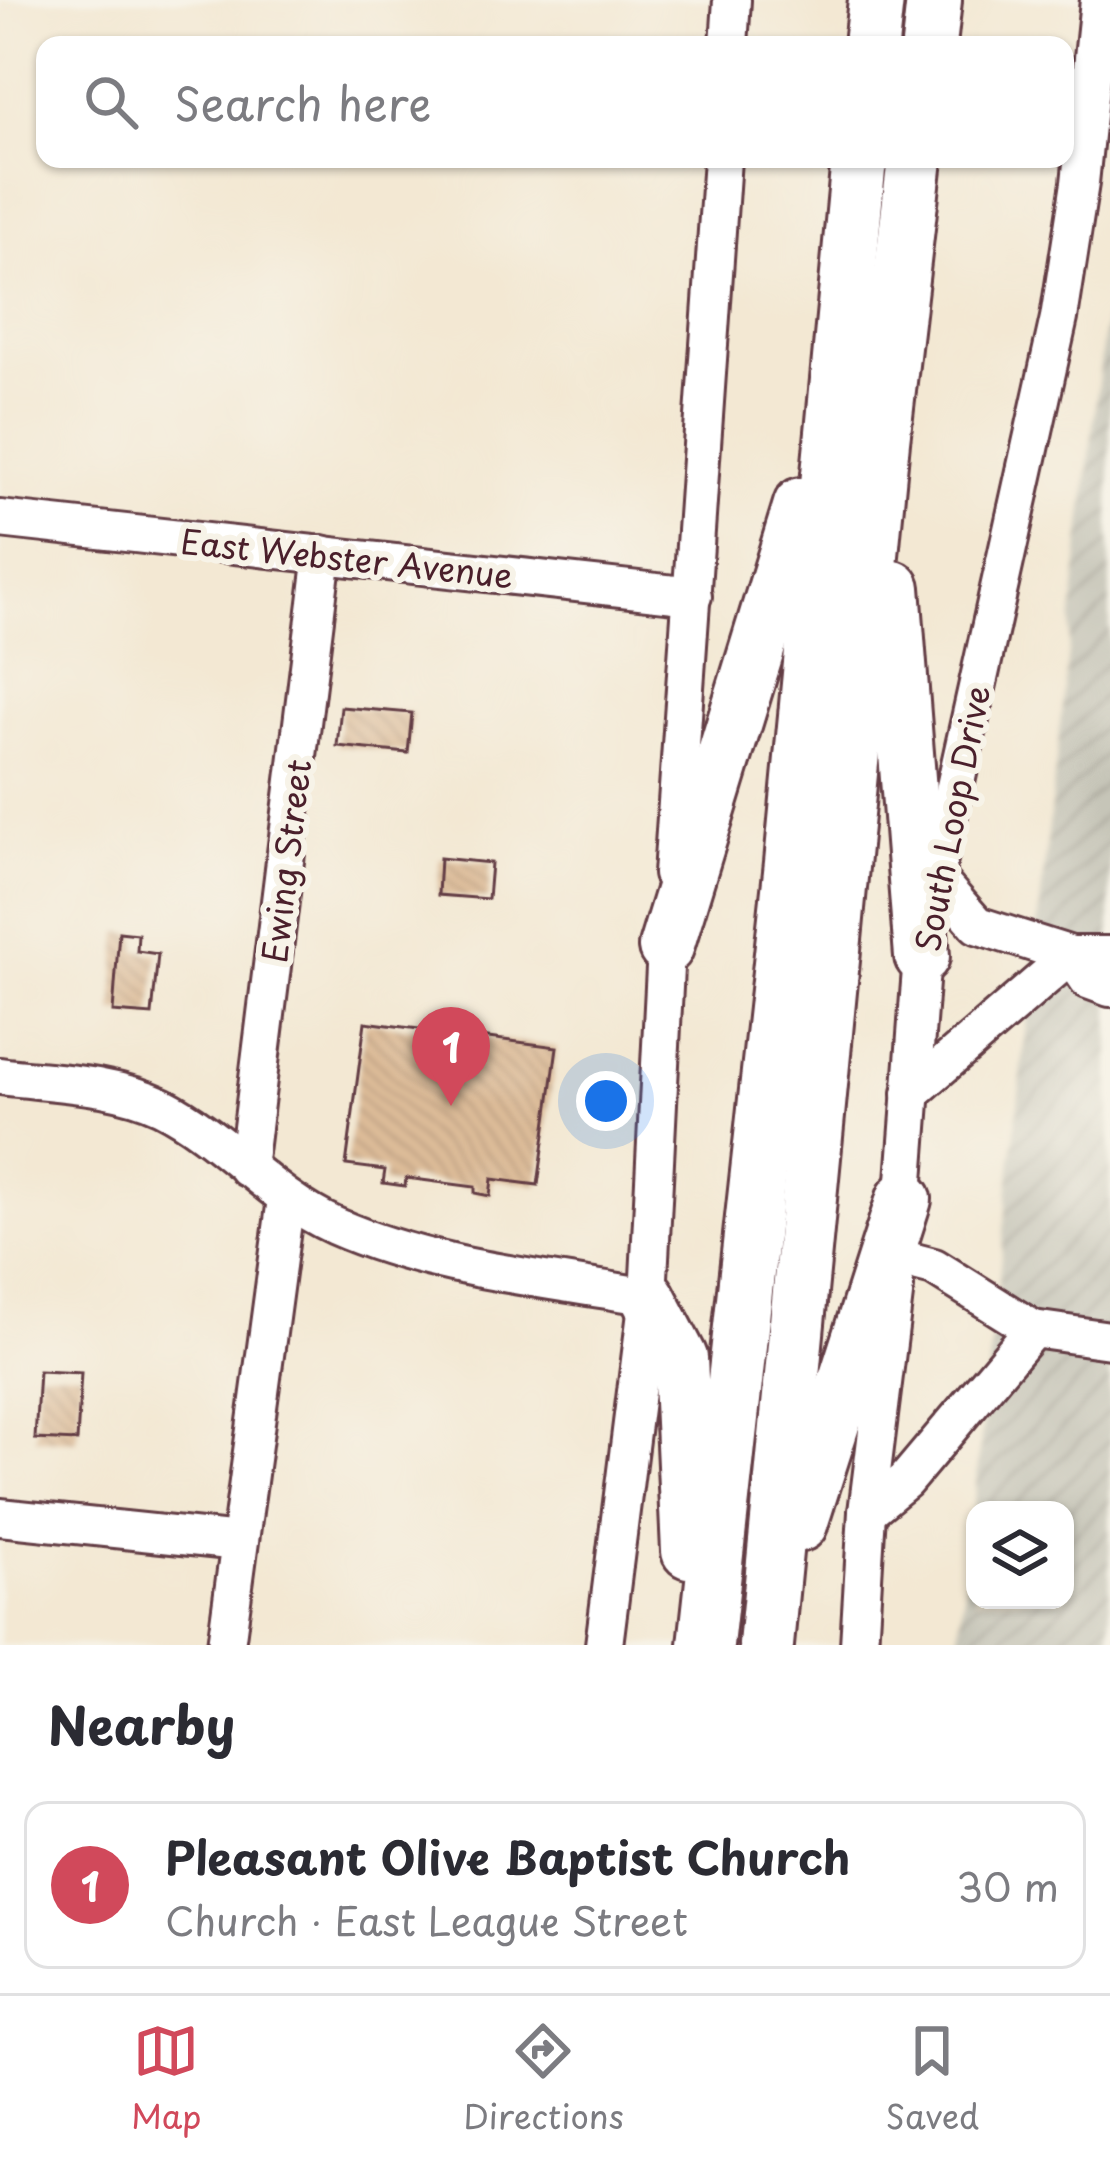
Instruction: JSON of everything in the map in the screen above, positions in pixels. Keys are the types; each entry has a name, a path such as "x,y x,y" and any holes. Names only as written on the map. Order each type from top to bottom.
{"highway":[{"path":"872,36 876,0"},
{"path":"929,36 934,0"},
{"path":"706,1645 792,863 858,168"},
{"path":"767,1634 881,442 914,168"},
{"path":"666,947 833,399"},
{"path":"881,442 922,956"},
{"path":"767,1634 904,1199"},
{"path":"647,1298 680,1358 692,1645"}],"street":[{"path":"731,36 733,0"},
{"name":"South Loop Drive","path":"860,1645 867,1511 904,1199 922,956 934,877 1058,318 1080,183 1099,0"},
{"path":"604,1645 647,1298 666,947 721,168"},
{"name":"East Webster Avenue","path":"0,519 693,596"},
{"name":"Ewing Street","path":"248,1168 323,554"},
{"path":"934,877 977,925 1071,955 1110,955"},
{"path":"1071,955 1088,980 1110,988"},
{"path":"910,1093 1071,955"},
{"path":"0,1076 128,1093 188,1121 286,1199 331,1225 429,1258 647,1298"},
{"path":"226,1645 286,1199"},
{"path":"898,1258 934,1268 1034,1329 1110,1340"},
{"path":"867,1511 905,1481 1034,1329"},
{"path":"0,1517 239,1542"}],"shaded area":[{"path":"1110,274 1110,1645 958,1645 966,1573 966,1609 1074,1609 1074,1501 974,1501"}],"building":[{"path":"341,707 412,713 408,753 337,746"},
{"path":"440,858 491,863 488,899 438,895"},
{"path":"119,932 138,934 137,951 158,954 152,1015 113,1012"},
{"path":"365,1022 557,1047 538,1185 492,1179 490,1196 475,1193 475,1187 406,1178 405,1186 383,1183 385,1170 346,1165"},
{"path":"39,1371 81,1373 77,1441 35,1439"}],"place":[{"name":"Pleasant Olive Baptist Church","path":"451,1106"}]}
